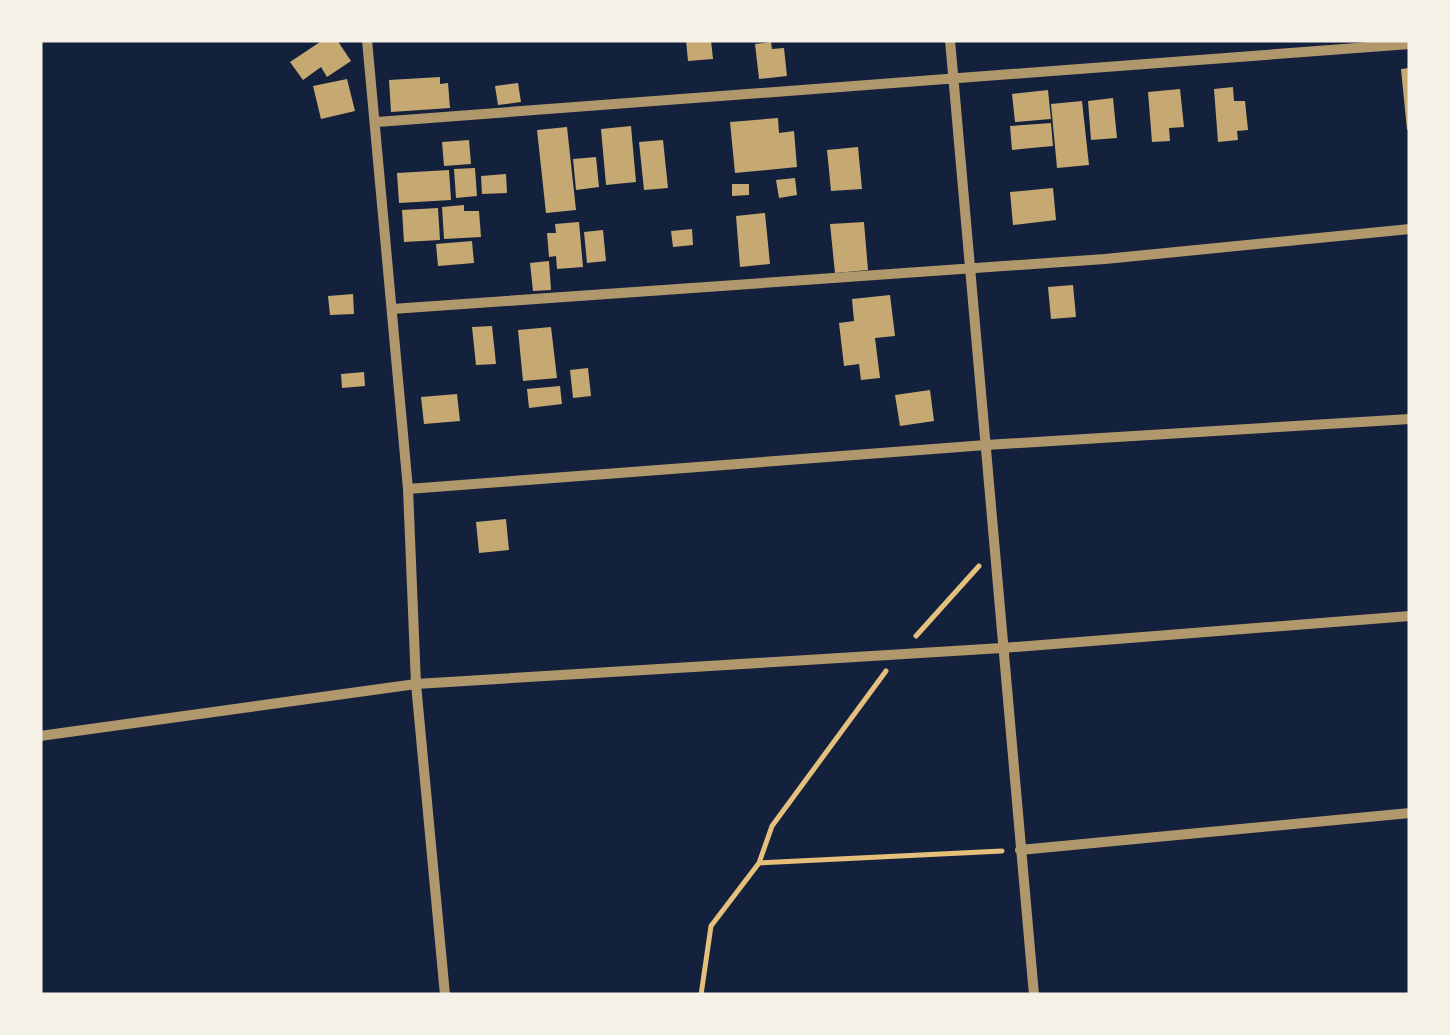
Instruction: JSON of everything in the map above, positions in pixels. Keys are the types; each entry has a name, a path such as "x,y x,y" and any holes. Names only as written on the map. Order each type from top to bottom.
{"street":[{"path":"367,40 408,489 416,684 445,995"},
{"path":"950,40 1034,995"},
{"path":"376,122 1410,44"},
{"path":"392,308 1105,260 1410,229"},
{"path":"408,489 986,444 1410,420"},
{"path":"40,736 416,684 1002,648 1410,616"},
{"path":"1020,850 1410,814"}],"path":[{"path":"701,995 711,926 758,863 772,826 898,654 995,549"},
{"path":"758,863 1020,850"}],"building":[{"path":"323,40 337,40 351,61 327,77 321,67 303,80 290,62"},
{"path":"686,40 711,40 713,59 688,61"},
{"path":"771,42 772,49 784,48 787,76 759,79 755,44"},
{"path":"1410,68 1410,129 1407,130 1401,69"},
{"path":"440,77 440,84 448,83 450,108 391,112 389,80"},
{"path":"347,79 355,111 321,119 313,86"},
{"path":"518,83 521,102 498,105 495,86"},
{"path":"1233,87 1234,101 1245,101 1248,130 1237,131 1238,140 1218,142 1214,89"},
{"path":"1180,89 1184,127 1169,128 1170,141 1152,142 1148,92"},
{"path":"1048,90 1051,119 1015,122 1012,94"},
{"path":"1113,98 1117,138 1091,140 1088,101"},
{"path":"1082,101 1089,165 1057,168 1051,104"},
{"path":"778,118 779,133 794,131 797,167 735,173 730,122"},
{"path":"1051,123 1053,146 1012,150 1010,126"},
{"path":"631,126 636,182 606,185 601,129"},
{"path":"567,127 576,210 546,213 537,130"},
{"path":"469,140 471,164 444,166 442,142"},
{"path":"663,140 668,188 644,190 639,142"},
{"path":"858,147 862,189 831,191 827,150"},
{"path":"596,157 599,187 576,190 573,159"},
{"path":"475,168 477,196 456,198 454,169"},
{"path":"449,170 451,200 399,203 397,173"},
{"path":"506,174 507,193 482,194 481,176"},
{"path":"795,178 797,195 779,198 776,180"},
{"path":"732,184 749,184 749,195 732,196"},
{"path":"1053,188 1056,220 1013,225 1010,192"},
{"path":"464,205 464,211 479,211 481,237 444,239 442,207"},
{"path":"438,208 440,240 404,242 402,210"},
{"path":"765,213 770,264 740,267 736,216"},
{"path":"579,222 583,267 557,269 556,256 549,257 547,233 556,233 555,224"},
{"path":"864,222 868,270 835,273 830,224"},
{"path":"692,229 693,245 673,247 671,231"},
{"path":"603,230 606,261 587,263 584,232"},
{"path":"472,241 474,263 438,266 436,244"},
{"path":"549,261 551,290 533,291 530,263"},
{"path":"1073,285 1076,317 1051,319 1048,287"},
{"path":"353,294 354,314 330,315 328,296"},
{"path":"890,295 895,336 875,338 880,378 861,380 859,364 844,366 839,323 854,321 852,299"},
{"path":"492,326 496,364 476,365 472,327"},
{"path":"551,327 557,378 523,381 518,330"},
{"path":"588,368 591,396 573,398 570,370"},
{"path":"364,372 365,386 342,388 341,374"},
{"path":"560,386 562,404 529,408 527,389"},
{"path":"930,390 934,421 900,426 895,395"},
{"path":"457,394 460,421 424,424 421,397"},
{"path":"506,519 509,550 479,553 476,522"}]}
